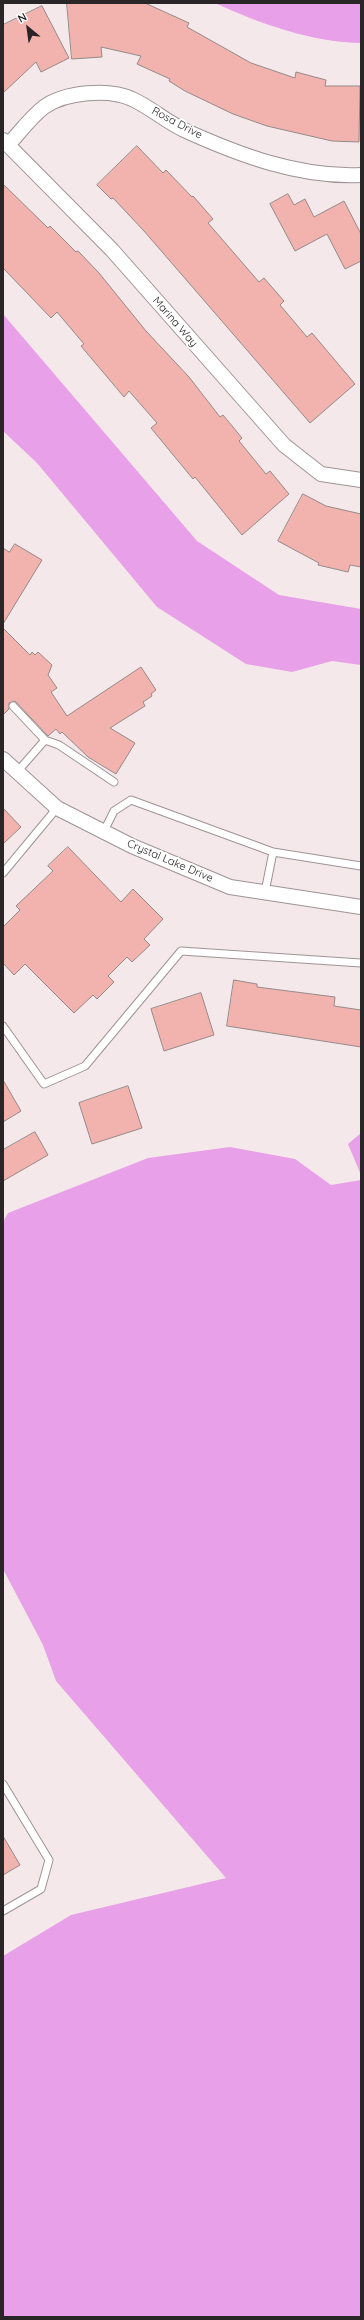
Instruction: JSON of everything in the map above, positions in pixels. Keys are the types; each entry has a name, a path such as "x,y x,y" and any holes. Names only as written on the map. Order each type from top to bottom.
{"street":[{"name":"Rosa Drive","path":"6,142 44,107 63,99 86,93 109,92 131,98 182,129 241,153 291,169 344,176 361,175"},
{"name":"Marina Way","path":"6,142 112,250 284,445 322,474 361,480"},
{"name":"Crystal Lake Drive","path":"3,759 57,808 132,846 230,887 361,907"}],"lane":[{"path":"13,706 45,740 59,745 114,782"},
{"path":"17,772 45,740"},
{"path":"104,831 114,810 131,800 273,852 361,866"},
{"path":"3,873 57,808"},
{"path":"265,892 273,852"},
{"path":"3,1026 44,1084 85,1066 181,951 361,963"},
{"path":"3,1784 49,1860 41,1889 3,1910"}],"shaded area":[{"path":"215,3 361,3 361,43 324,40 305,36 249,18"},
{"path":"3,314 197,541 279,595 361,609 361,665 332,661 292,672 246,664 157,607 37,463 3,431"},
{"path":"361,1133 361,1175 348,1144"},
{"path":"230,1147 295,1159 331,1185 361,1180 361,2317 3,2317 3,1956 71,1915 226,1878 56,1681 43,1645 3,1569 3,1222 8,1213 148,1158"}],"building":[{"path":"67,3 145,3 189,23 187,27 251,63 295,78 296,72 326,80 325,86 360,86 359,142 332,141 267,126 233,114 185,91 169,81 170,79 137,64 141,56 101,47 102,57 72,59"},
{"path":"42,6 69,58 41,72 36,62 3,93 3,25"},
{"path":"137,146 163,173 166,170 192,197 193,196 213,219 208,223 259,282 264,278 284,301 280,305 307,337 312,333 355,384 310,423 144,231 113,198 111,199 97,185"},
{"path":"3,184 48,228 50,226 76,252 78,251 99,273 146,331 189,377 220,417 223,415 242,438 239,441 266,474 270,471 289,494 242,535 195,477 193,479 151,428 157,423 129,391 124,397 81,346 84,344 57,312 51,318 3,268"},
{"path":"288,194 294,205 305,199 314,217 344,201 361,234 361,261 345,269 327,234 295,251 270,204"},
{"path":"303,494 326,506 361,514 361,567 350,565 348,572 318,565 319,563 278,541"},
{"path":"15,544 42,560 3,624 3,548 9,552"},
{"path":"3,628 30,655 32,652 35,655 38,652 52,665 48,675 57,688 51,692 67,716 141,667 156,690 151,694 152,696 143,702 145,706 110,728 135,743 116,774 88,757 62,732 60,734 56,729 48,736 15,701 9,703 9,709 3,715"},
{"path":"3,808 21,827 3,844"},
{"path":"68,847 121,902 133,889 163,919 144,939 150,945 132,962 127,957 108,976 114,982 97,999 93,995 74,1013 25,964 14,975 3,963 3,927 20,910 16,906 53,871 48,866"},
{"path":"234,980 257,984 257,987 335,997 334,1006 361,1010 361,1047 227,1026"},
{"path":"201,993 214,1035 164,1051 151,1009"},
{"path":"3,1080 21,1111 3,1122"},
{"path":"128,1086 142,1128 92,1144 79,1103"},
{"path":"35,1132 48,1155 3,1181 3,1150"},
{"path":"3,1836 20,1865 3,1875"}]}
